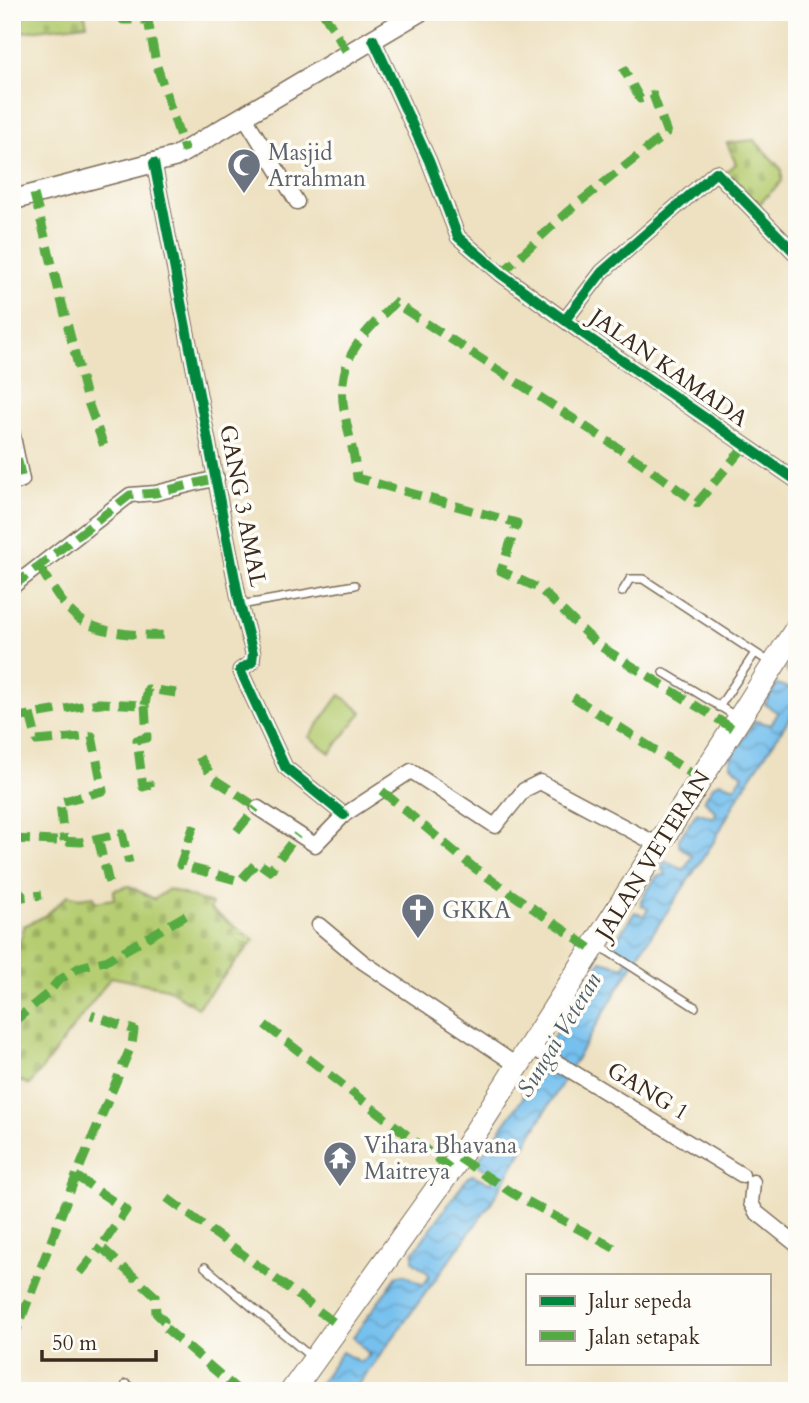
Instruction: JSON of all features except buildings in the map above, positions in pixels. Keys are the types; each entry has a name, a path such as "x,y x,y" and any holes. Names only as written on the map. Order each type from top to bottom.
{"main road":[{"path":"12,200 175,157 419,12"},
{"name":"JALAN VETERAN","path":"292,1391 451,1169 602,947 729,712 764,659 797,628"}],"street":[{"name":"JALAN KAMADA","path":"373,39 429,161 457,237 501,274 565,320 744,447 797,481"},
{"path":"244,116 297,202"},
{"name":"GANG 3 AMAL","path":"154,163 240,605 253,659 240,670 285,767 344,815"},
{"path":"565,320 601,272 716,172 797,255"},
{"path":"12,432 22,480 12,484"},
{"path":"12,587 131,495 156,493 217,478"},
{"path":"258,808 311,845 318,843 344,815 411,771 495,826 524,790 541,782 658,845"},
{"name":"GANG 1","path":"319,925 363,962 530,1055 573,1073 748,1179 755,1212 797,1245"}],"lane":[{"path":"622,592 630,579 643,579 764,659"},
{"path":"240,605 355,585"},
{"path":"663,672 729,712"},
{"path":"602,947 695,1007"},
{"path":"205,1267 315,1360"},
{"path":"126,1384 135,1391"}],"green space":[{"path":"12,12 84,12 87,24 12,33"},
{"path":"754,140 782,170 782,181 757,206 722,174 736,164 727,143"},
{"path":"340,695 362,712 330,753 309,737"},
{"path":"129,886 154,899 169,889 212,904 210,909 254,940 197,1008 167,988 111,977 30,1085 21,1081 12,1090 12,946 22,937 24,926 45,916 68,895 79,898 94,896 95,902 114,899 114,890"}],"water":[{"name":"Sungai Veteran","path":"797,654 797,707 740,793 713,843 637,957 489,1206 354,1391 314,1391 342,1352 360,1362 370,1355 353,1337 397,1276 404,1274 423,1285 429,1277 428,1273 413,1261 413,1253 468,1177 473,1175 490,1183 493,1179 493,1175 476,1163 523,1098 522,1086 531,1080 550,1054 549,1044 601,961 624,967 629,957 613,944 635,912 644,916 648,909 641,905 641,900 657,876 666,875 662,869 663,863 666,861 684,870 692,856 679,846 679,839 697,812 714,818 716,812 704,800 714,785 720,782 735,787 743,775 731,765 730,759 755,721 771,725 778,713 765,704 777,684 789,688 796,684 786,670"}],"marked path":[{"path":"120,12 123,20 148,20 156,63 185,152"},
{"path":"323,12 348,54"},
{"path":"501,274 567,212 667,133 653,95 640,99 623,68"},
{"path":"34,194 86,397 104,446"},
{"path":"732,728 598,645 540,589 501,571 517,523 357,478 343,400 343,383 351,354 359,341 395,303 643,464 697,503 744,447"},
{"path":"12,432 22,480 12,484"},
{"path":"12,587 130,495 156,493 217,478"},
{"path":"39,566 67,607 87,624 122,633 170,635"},
{"path":"145,705 148,689 183,694"},
{"path":"573,697 700,779"},
{"path":"12,718 99,703 145,705 147,738 137,740 143,787 150,785 153,795"},
{"path":"30,714 37,741 92,736 103,791 60,802 64,841"},
{"path":"199,757 214,779 258,808"},
{"path":"382,791 473,867 593,950"},
{"path":"237,831 256,808"},
{"path":"194,825 180,865 240,881 257,862 270,871 297,835"},
{"path":"12,839 81,842 122,833 129,863"},
{"path":"98,839 111,891"},
{"path":"12,893 19,891 23,897 42,895"},
{"path":"12,1023 47,994 58,981 80,967 108,960 188,914"},
{"path":"12,1343 76,1176 132,1044 134,1030 91,1015"},
{"path":"265,1025 451,1169"},
{"path":"459,1158 512,1193 614,1248"},
{"path":"76,1176 126,1210 101,1247 155,1296 156,1313 164,1321 162,1325 239,1391"},
{"path":"167,1198 339,1326"},
{"path":"80,1273 101,1247"}],"cycle path":[{"path":"373,39 429,161 458,237 501,274 585,335 797,481"},
{"path":"154,163 240,605 253,653 252,662 240,670 285,767 344,815"},
{"path":"565,320 602,272 716,172 797,255"}],"place":[{"name":"Masjid Arrahman","path":"244,195"},
{"name":"GKKA","path":"418,940"},
{"name":"Vihara Bhavana Maitreya","path":"340,1188"}]}
